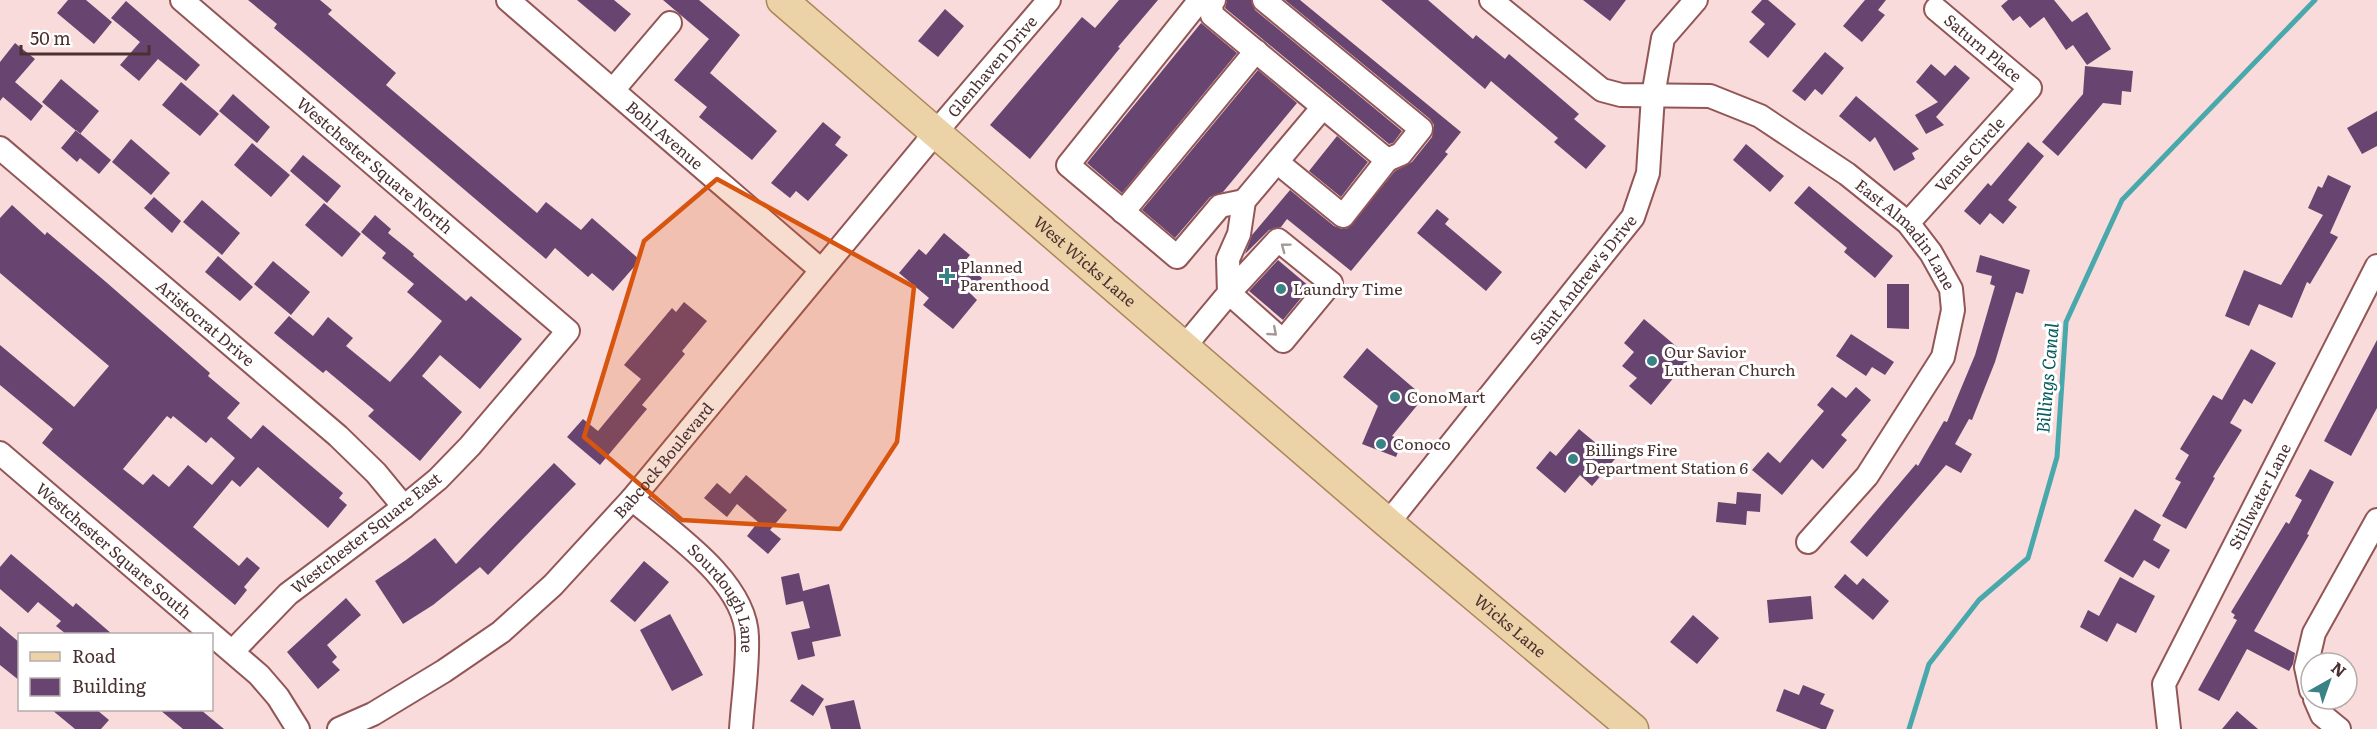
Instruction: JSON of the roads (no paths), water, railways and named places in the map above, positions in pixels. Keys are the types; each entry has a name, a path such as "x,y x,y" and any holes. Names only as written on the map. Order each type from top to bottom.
{"main road":[{"name":"West Wicks Lane","path":"782,0 1388,523"},
{"name":"Wicks Lane","path":"1388,523 1633,729"}],"street":[{"name":"Westchester Square North","path":"182,0 568,331"},
{"name":"Bohl Avenue","path":"508,0 821,270"},
{"name":"Glenhaven Drive","path":"936,132 1050,0"},
{"path":"1200,0 1068,165 1177,257 1220,206 1244,201"},
{"path":"1214,0 1211,4 1212,15 1387,160"},
{"path":"1264,0 1421,129 1401,154 1387,160 1343,216 1277,162"},
{"name":"East Almadin Lane","path":"1491,0 1602,90 1621,95 1710,96 1760,116 1847,174 1908,223 1931,253 1951,289 1953,310 1944,357 1867,476 1808,542"},
{"name":"Saint Andrew's Drive","path":"1388,523 1633,216 1648,173 1653,96 1663,39 1696,0"},
{"name":"Saturn Place","path":"1936,9 2030,88"},
{"path":"613,90 670,23"},
{"path":"1123,212 1256,51"},
{"name":"Venus Circle","path":"1908,223 2030,88"},
{"path":"1184,347 1229,293 1278,240 1331,283 1283,341 1229,293 1228,259 1239,234 1244,201 1323,107"},
{"name":"Babcock Boulevard","path":"339,729 373,714 501,632 553,585 632,499 936,132"},
{"name":"Aristocrat Drive","path":"0,148 338,436 376,473 404,507"},
{"name":"Stillwater Lane","path":"2169,729 2164,684 2371,291 2377,266"},
{"name":"Westchester Square East","path":"232,651 288,594 438,479 470,447 568,331"},
{"name":"Westchester Square South","path":"0,453 211,633"},
{"name":"Sourdough Lane","path":"632,499 688,545 721,576 738,603 748,635 741,729"},
{"path":"2309,651 2313,633 2377,520"},
{"name":"Westchester Square South","path":"213,635 259,675 278,697 298,729"},
{"path":"2320,711 2339,729"}],"waterway":[{"name":"Billings Canal","path":"1909,729 1929,664 1979,600 2028,558 2057,457 2066,322 2122,200 2315,0"}],"place":[{"name":"Planned Parenthood","path":"947,276"},
{"name":"Laundry Time","path":"1281,289"},
{"name":"Our Savior Lutheran Church","path":"1652,361"},
{"name":"ConoMart","path":"1395,397"},
{"name":"Conoco","path":"1381,444"},
{"name":"Billings Fire Department Station 6","path":"1573,459"}]}
